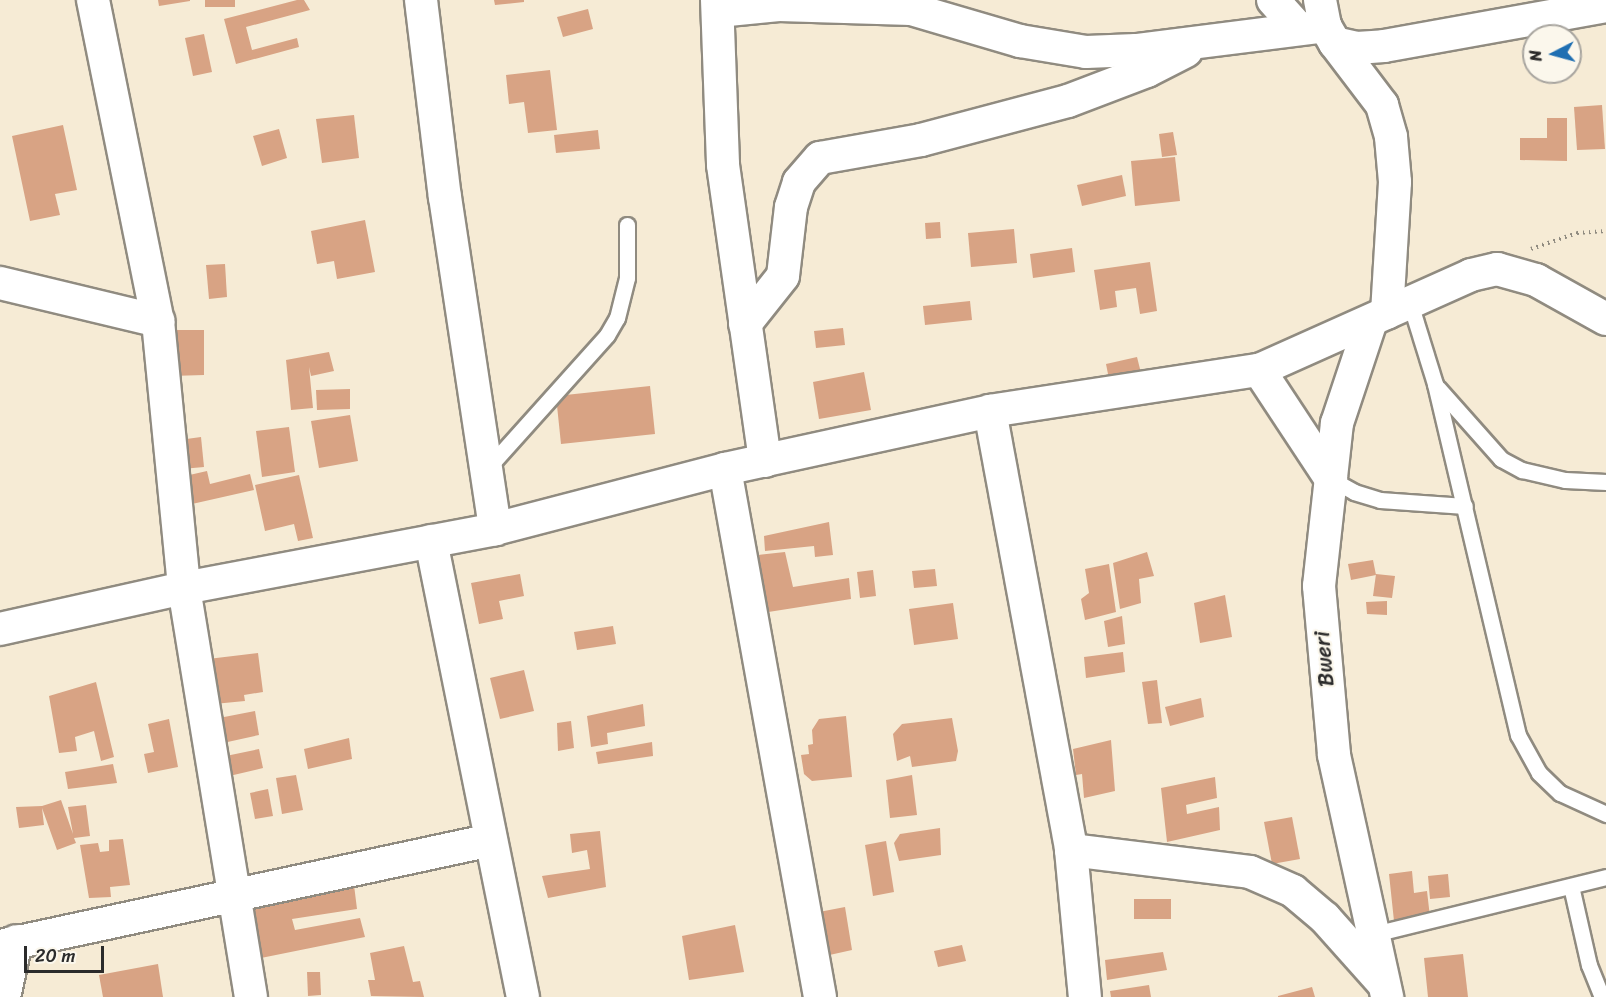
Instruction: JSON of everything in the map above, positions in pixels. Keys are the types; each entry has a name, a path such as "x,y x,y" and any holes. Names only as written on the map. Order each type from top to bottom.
{"street":[{"path":"93,0 158,321 184,588 251,997"},
{"path":"421,0 495,529"},
{"name":"Bweri","path":"1273,0 1319,24 1382,105 1391,137 1395,182 1389,312 1337,423 1321,544 1319,586 1324,665 1334,755 1386,991"},
{"path":"765,460 723,165 718,5 911,9 1020,41 1086,52 1136,51 1319,24 1357,48 1384,46 1606,6"},
{"path":"746,324 783,276 791,207 799,182 807,168 820,158 921,140 1068,101 1147,71 1204,41"},
{"path":"0,629 184,588 495,529 725,469 990,411 1259,370 1471,275 1497,269 1536,280 1606,319"},
{"path":"0,282 158,321"},
{"path":"1259,370 1331,479"},
{"path":"990,411 1071,850 1085,997"},
{"path":"725,469 820,997"},
{"path":"431,541 523,997"},
{"path":"4,997 8,943 236,897 491,840"},
{"path":"1071,850 1250,872 1293,891 1325,918 1386,991"}],"lane":[{"path":"486,470 607,335 617,318 627,278 627,225"},
{"path":"1389,312 1435,384 1501,459 1522,470 1565,480 1606,482"},
{"path":"1435,384 1518,735 1539,773 1560,793 1606,813"},
{"path":"1331,479 1354,492 1380,500 1465,506"},
{"path":"1374,934 1606,877"},
{"path":"1571,886 1589,965 1602,997"}],"path":[{"path":"1497,269 1540,245 1576,233 1606,231"}],"building":[{"path":"158,0 190,0 190,1 159,6"},
{"path":"205,0 235,0 235,7 205,7"},
{"path":"304,0 310,10 246,27 252,50 297,38 299,47 236,64 224,19"},
{"path":"494,0 524,0 524,2 495,5"},
{"path":"588,9 593,29 563,37 557,17"},
{"path":"204,34 212,72 193,76 185,38"},
{"path":"550,70 557,130 528,133 524,102 509,104 506,75"},
{"path":"1602,105 1605,149 1577,150 1574,107"},
{"path":"354,115 359,158 322,163 316,119"},
{"path":"1547,118 1567,118 1567,161 1520,160 1520,138 1547,138"},
{"path":"63,125 77,190 55,194 60,215 30,221 12,136"},
{"path":"279,129 287,158 262,166 253,136"},
{"path":"598,130 600,149 556,153 554,135"},
{"path":"1173,132 1177,155 1162,157 1159,134"},
{"path":"1175,157 1180,201 1135,206 1131,161"},
{"path":"1122,175 1126,196 1082,206 1077,185"},
{"path":"365,220 375,272 337,279 334,261 317,264 311,231"},
{"path":"940,222 941,238 926,239 925,223"},
{"path":"1014,229 1017,263 971,267 968,233"},
{"path":"1072,248 1075,272 1033,278 1030,254"},
{"path":"1150,262 1157,311 1140,314 1136,288 1115,291 1117,307 1100,310 1094,270"},
{"path":"225,264 227,297 209,299 206,265"},
{"path":"970,301 972,320 925,325 923,306"},
{"path":"843,328 845,345 816,348 814,331"},
{"path":"171,330 204,330 204,375 171,376"},
{"path":"329,352 334,371 311,376 309,367 313,408 291,410 286,360"},
{"path":"1137,357 1142,377 1110,384 1106,364"},
{"path":"864,372 871,410 819,419 813,382"},
{"path":"650,386 655,434 561,444 556,396"},
{"path":"350,389 350,409 317,410 316,390"},
{"path":"350,415 358,461 319,468 311,421"},
{"path":"289,427 295,472 262,477 256,431"},
{"path":"201,437 204,467 182,469 179,440"},
{"path":"207,471 210,484 250,474 254,490 192,504 185,476"},
{"path":"299,475 313,538 298,541 294,524 265,531 255,485"},
{"path":"829,522 833,555 815,557 814,546 765,551 764,536"},
{"path":"785,552 793,587 849,578 851,599 755,614 749,567 758,555"},
{"path":"1147,552 1154,576 1139,579 1141,603 1120,609 1113,563"},
{"path":"1373,560 1376,575 1351,580 1348,564"},
{"path":"1109,564 1116,612 1085,620 1081,599 1089,593 1085,569"},
{"path":"935,569 937,586 914,588 912,571"},
{"path":"873,570 876,596 860,598 857,572"},
{"path":"520,574 524,596 499,601 503,619 479,624 471,583"},
{"path":"1376,574 1395,576 1392,598 1373,596"},
{"path":"1225,595 1232,637 1200,643 1194,603"},
{"path":"1387,601 1387,615 1367,614 1366,602"},
{"path":"953,603 958,639 914,645 909,609"},
{"path":"1122,616 1125,644 1108,647 1104,621"},
{"path":"613,626 616,644 577,650 574,632"},
{"path":"1123,652 1125,672 1086,678 1084,657"},
{"path":"258,653 263,692 244,695 245,701 214,704 208,659"},
{"path":"524,670 534,711 500,719 490,678"},
{"path":"1157,680 1162,723 1148,724 1142,682"},
{"path":"96,682 114,757 101,761 94,731 75,737 77,751 59,753 49,696"},
{"path":"1201,698 1204,717 1170,726 1165,707"},
{"path":"643,704 645,726 607,733 608,744 591,747 587,716"},
{"path":"255,711 259,735 223,743 219,718"},
{"path":"846,716 852,777 812,781 804,774 801,755 809,754 808,745 813,744 812,730 819,719"},
{"path":"952,718 958,751 956,761 912,767 910,756 897,761 893,734 902,724"},
{"path":"169,719 178,767 148,773 144,754 154,752 148,724"},
{"path":"571,721 574,748 558,751 557,723"},
{"path":"349,738 352,759 308,769 304,749"},
{"path":"1111,740 1115,791 1084,798 1082,774 1076,775 1073,749"},
{"path":"652,742 653,756 598,764 596,752"},
{"path":"259,749 263,768 225,777 221,757"},
{"path":"113,764 117,783 68,789 65,772"},
{"path":"296,775 303,810 282,814 276,778"},
{"path":"912,775 917,815 890,818 886,780"},
{"path":"1215,777 1217,798 1186,805 1187,814 1219,807 1220,830 1167,842 1161,788"},
{"path":"268,789 273,816 255,819 250,793"},
{"path":"61,800 73,834 68,807 86,805 90,836 74,838 76,843 57,850 42,808 44,825 19,828 16,807 42,806"},
{"path":"1292,817 1300,859 1272,864 1264,822"},
{"path":"940,828 941,855 899,861 894,843 900,834"},
{"path":"600,831 606,887 548,898 542,876 590,869 587,850 572,853 570,834"},
{"path":"123,839 130,885 110,887 111,897 89,898 80,845 98,843 100,852 109,851 109,840"},
{"path":"886,841 894,892 873,896 865,845"},
{"path":"1412,871 1414,893 1427,891 1430,917 1394,921 1389,874"},
{"path":"1448,874 1450,897 1430,899 1428,876"},
{"path":"354,885 357,909 292,919 295,930 360,918 365,937 256,959 246,908"},
{"path":"1134,899 1171,899 1171,919 1134,919"},
{"path":"845,907 852,950 825,956 819,912"},
{"path":"735,925 744,972 689,980 682,936"},
{"path":"962,945 966,961 938,967 934,951"},
{"path":"404,946 413,982 420,981 424,997 371,996 368,980 375,980 370,953"},
{"path":"1163,952 1167,970 1107,980 1105,960"},
{"path":"1463,954 1468,997 1428,997 1424,958"},
{"path":"158,964 163,997 103,997 99,975"},
{"path":"307,972 320,972 321,995 308,996"},
{"path":"1149,985 1151,997 1111,997 1110,991"},
{"path":"1312,987 1315,997 1278,997 1278,996"}]}
